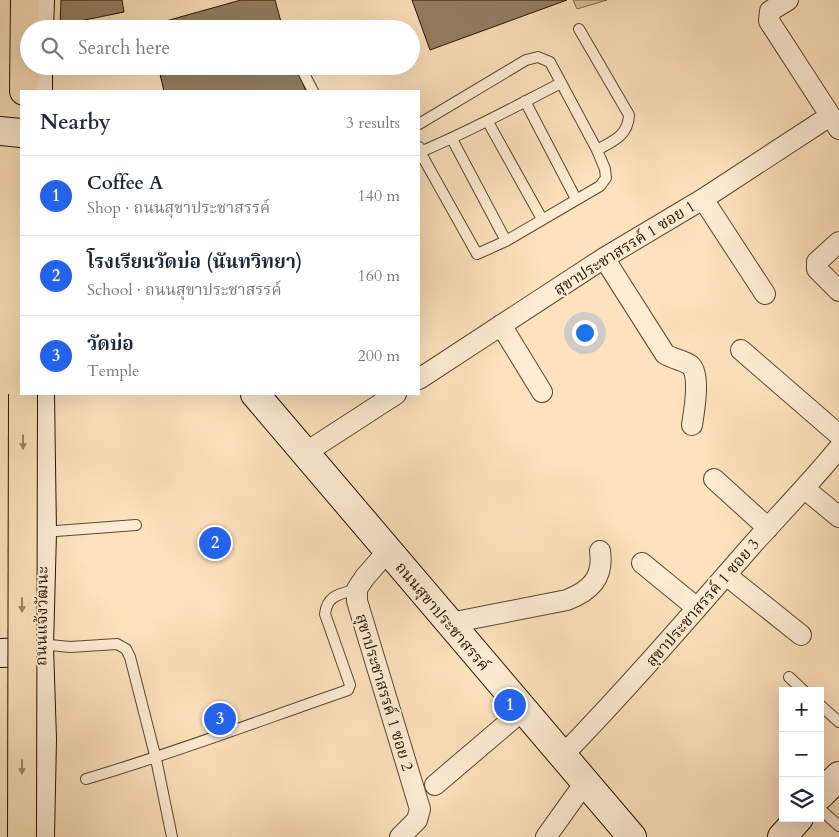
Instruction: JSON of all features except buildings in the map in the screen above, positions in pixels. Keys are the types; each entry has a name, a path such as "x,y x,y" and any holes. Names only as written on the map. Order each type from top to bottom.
{"main road":[{"path":"25,0 25,20"},
{"path":"24,75 24,90"},
{"name":"ถนนแจ้งวัฒนะ","path":"22,837 23,395"}],"street":[{"path":"40,0 40,20"},
{"path":"788,0 770,11 769,22 834,123"},
{"path":"38,75 38,90"},
{"name":"สุขาประชาสรรค์ 1 ซอย 1","path":"420,378 604,258 834,123"},
{"path":"0,131 20,133"},
{"path":"703,199 765,294"},
{"path":"839,242 817,262 817,269 839,291"},
{"path":"604,258 665,354 673,360 690,364 694,370 695,406 692,425"},
{"path":"501,325 542,392"},
{"path":"741,350 839,435"},
{"name":"ถนนแจ้งวัฒนะ","path":"40,395 42,532 39,646 42,739 40,837"},
{"name":"ถนนสุขาประชาสรรค์","path":"256,395 632,837"},
{"path":"305,453 394,395"},
{"name":"สุขาประชาสรรค์ 1 ซอย 3","path":"563,755 614,702 768,528 805,489 839,448"},
{"path":"714,479 768,528"},
{"path":"805,489 839,517"},
{"path":"357,589 388,551"},
{"path":"450,622 567,600 584,593 596,579 602,564 600,551"},
{"path":"642,563 697,608"},
{"path":"726,575 801,635"},
{"name":"สุขาประชาสรรค์ 1 ซอย 2","path":"357,589 358,601 420,809 417,820 400,837"},
{"path":"0,653 28,652 39,646"},
{"path":"436,785 523,710"},
{"path":"824,791 839,776"},
{"path":"546,837 586,781"},
{"path":"782,837 795,822"}],"lane":[{"path":"579,29 629,115 629,124 625,133 597,150"},
{"path":"420,123 526,60 538,57 550,62 597,150 605,169 606,178 600,186 506,241 477,254 420,150 452,139 488,122 561,83"},
{"path":"304,75 312,90"},
{"path":"525,101 576,199"},
{"path":"488,122 542,219"},
{"path":"452,139 506,241"},
{"path":"42,532 136,525"},
{"path":"86,779 156,759 194,743 348,690 350,685 324,614 326,604 332,596 357,589"},
{"path":"39,646 70,647 117,644 126,649 130,657 156,759 172,837"},
{"path":"789,676 800,687"},
{"path":"824,709 839,722"},
{"path":"824,813 839,826"}],"shaded area":[{"path":"573,0 607,0 577,9"}],"place":[{"name":"โรงเรียนวัดบ่อ (นันทวิทยา)","path":"215,543"},
{"name":"Coffee A","path":"510,705"},
{"name":"วัดบ่อ","path":"220,719"}]}
